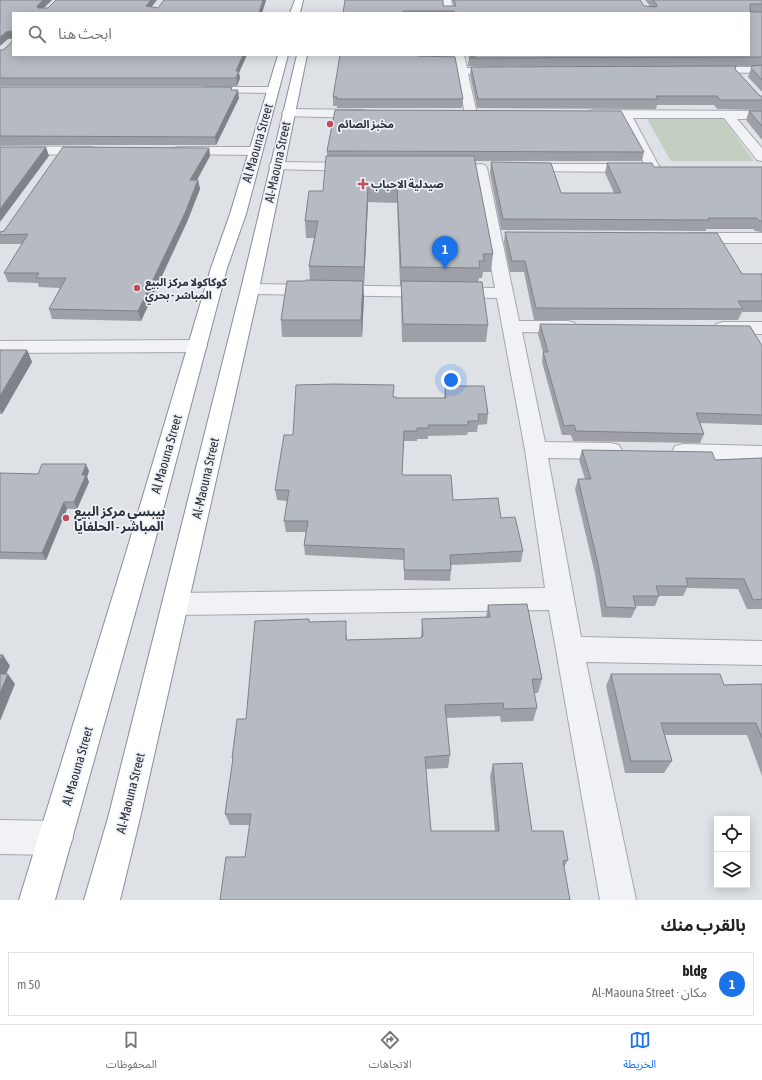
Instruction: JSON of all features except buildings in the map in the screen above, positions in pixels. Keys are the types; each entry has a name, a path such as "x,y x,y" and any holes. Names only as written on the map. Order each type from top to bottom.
{"highway":[{"path":"296,12 299,0"},
{"name":"Al Maouna Street","path":"37,900 198,346 218,268 238,214 283,56"},
{"name":"Al-Maouna Street","path":"102,900 124,818 176,604 250,289 276,166 302,56"}],"street":[{"path":"447,0 449,12"},
{"path":"458,56 471,114"},
{"path":"462,70 510,70"},
{"path":"693,70 742,76 762,70"},
{"path":"192,90 272,90"},
{"path":"288,113 376,114"},
{"path":"455,114 486,114"},
{"path":"579,114 762,115"},
{"path":"625,115 653,168"},
{"path":"728,115 759,164"},
{"path":"0,150 107,151"},
{"path":"52,163 61,150"},
{"path":"169,151 255,151"},
{"path":"276,166 370,167"},
{"path":"480,168 502,237 505,294 536,450 560,599 571,649 618,900"},
{"path":"512,168 669,168"},
{"path":"675,238 762,238"},
{"path":"250,289 505,294"},
{"path":"511,326 582,327"},
{"path":"707,328 762,328"},
{"path":"0,346 198,346"},
{"path":"536,450 630,452"},
{"path":"661,452 762,454"},
{"path":"176,604 560,599"},
{"path":"571,649 762,653"},
{"path":"0,837 56,838"}],"green space":[{"path":"646,117 722,117 754,161 671,161"}],"place":[{"name":"مخبز الصائم","path":"330,124"},
{"name":"صيدلية الاحباب","path":"363,184"},
{"name":"bldg","path":"445,269"},
{"name":"كوكاكولا مركز البيع المباشر - بحري","path":"137,288"},
{"name":"بيبسي مركز البيع المباشر - الحلفايا","path":"66,518"}]}
